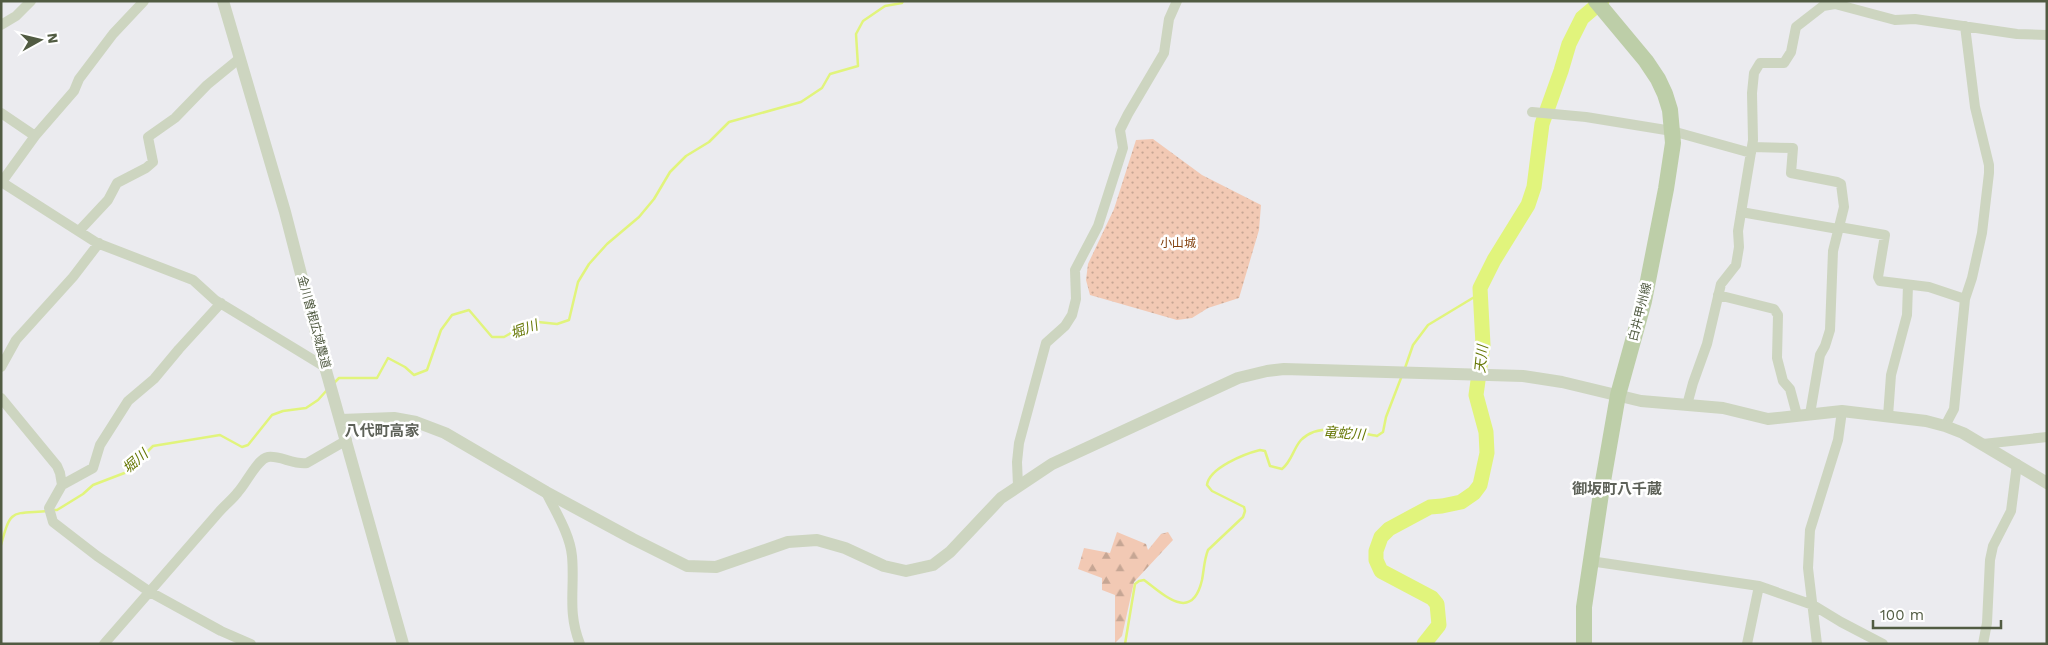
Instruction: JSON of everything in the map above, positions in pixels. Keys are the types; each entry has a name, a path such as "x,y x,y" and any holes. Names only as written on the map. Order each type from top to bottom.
{"main road":[{"name":"白井甲州線","path":"1584,644 1584,607 1590,561 1618,395 1644,300 1673,143 1665,94 1658,79 1646,61 1596,1"}],"street":[{"path":"1,25 16,16 31,1"},
{"path":"144,1 113,34 79,79 74,91 35,136 2,183 99,243 193,280 221,304 329,379"},
{"name":"金川曽根広域農道","path":"223,1 285,212 329,379 403,644"},
{"path":"1018,486 1017,462 1020,443 1046,343 1065,326 1072,316 1076,299 1075,270 1098,226 1123,148 1120,130 1164,53 1169,19 1177,1"},
{"path":"1687,405 1707,344 1721,284 1736,265 1739,247 1738,231 1752,150 1754,73 1760,63 1784,63 1791,52 1796,27 1823,6 1834,4 1895,20 1915,19 2018,34 2047,35"},
{"path":"1945,426 1954,409 1965,299 1972,278 1982,233 1989,165 1975,107 1965,26"},
{"path":"78,231 108,200 117,183 146,168 153,162 148,137 175,118 207,86 240,58"},
{"path":"1532,112 1586,117 1672,131 1752,150 1793,148 1791,173 1838,182 1840,184 1844,207 1833,251 1830,330 1826,346 1820,355 1810,414"},
{"path":"1,113 35,136"},
{"path":"1741,212 1885,235 1878,277 1880,281 1929,287 1965,299"},
{"path":"1,367 16,340 74,277 99,243"},
{"path":"1888,416 1891,375 1907,315 1908,285"},
{"path":"1718,295 1774,309 1778,315 1776,358 1784,381 1790,389 1797,415"},
{"path":"62,485 93,468 100,445 128,401 154,379 221,304"},
{"path":"341,420 394,418 416,422 446,433 546,492 687,566 716,567 788,542 817,540 845,548 884,566 906,570 933,565 950,552 1001,498 1052,464 1238,378 1284,369 1523,376 1562,382 1641,400 1723,408 1768,418 1842,411 1888,416 1945,426 1983,444 2047,483"},
{"path":"1,398 57,466 60,473 62,485 50,512 53,522 96,556 150,592 221,631 251,644"},
{"path":"1817,644 1808,568 1810,530 1838,440 1842,411"},
{"path":"1983,444 2047,437"},
{"path":"104,644 219,512 238,493 257,465 264,459 269,457 300,464 306,463 347,440"},
{"path":"1983,644 1987,623 1990,560 1994,546 2011,511 2016,464"},
{"path":"546,492 570,543 572,556 572,616 580,644"},
{"path":"1590,561 1759,586 1813,605 1840,622 1883,644"},
{"path":"1747,644 1759,586"}],"green space":[{"name":"小山城","path":"1153,139 1202,175 1261,205 1259,230 1239,298 1208,308 1192,318 1177,320 1090,295 1086,280 1088,264 1114,209 1136,140"},
{"path":"1117,532 1146,544 1148,550 1161,534 1168,532 1173,540 1134,582 1122,636 1115,643 1115,595 1102,590 1102,578 1078,569 1084,548 1110,553"}],"waterway":[{"name":"堀川","path":"334,383 339,378 377,378 388,358 405,367 414,375 427,370 441,330 452,315 469,310 492,337 504,337 518,329 538,322 557,324 569,320 578,282 589,264 607,244 639,217 654,199 670,172 686,156 709,142 729,122 801,102 822,88 830,74 858,66 856,34 863,21 885,6 902,3 903,1"},
{"name":"天川","path":"1424,644 1439,625 1437,604 1432,598 1381,571 1376,560 1376,551 1381,537 1389,529 1430,507 1461,502 1474,493 1480,485 1487,453 1486,432 1476,395 1483,345 1480,288 1494,260 1528,205 1534,187 1542,124 1569,44 1582,18 1602,1"},
{"name":"竜蛇川","path":"1405,368 1413,345 1428,325 1481,293"},
{"name":"竜蛇川","path":"1125,644 1135,584 1144,580 1177,602 1185,603 1192,600 1202,580 1208,550 1243,517 1244,507 1212,491 1207,485 1214,473 1237,458 1260,450 1265,451 1270,466 1282,469 1301,440 1317,431 1338,429 1377,436 1383,432 1386,417 1401,378"},
{"name":"堀川","path":"53,510 57,510 83,494 93,485 127,472 153,446 220,435 242,447 248,445 272,415 283,411 306,408 318,400 327,390"},
{"name":"堀川","path":"1,545 7,524 14,515 26,512 48,511"}],"district":[{"name":"八代町高家","path":"382,431"},
{"name":"御坂町八千蔵","path":"1617,489"}]}
